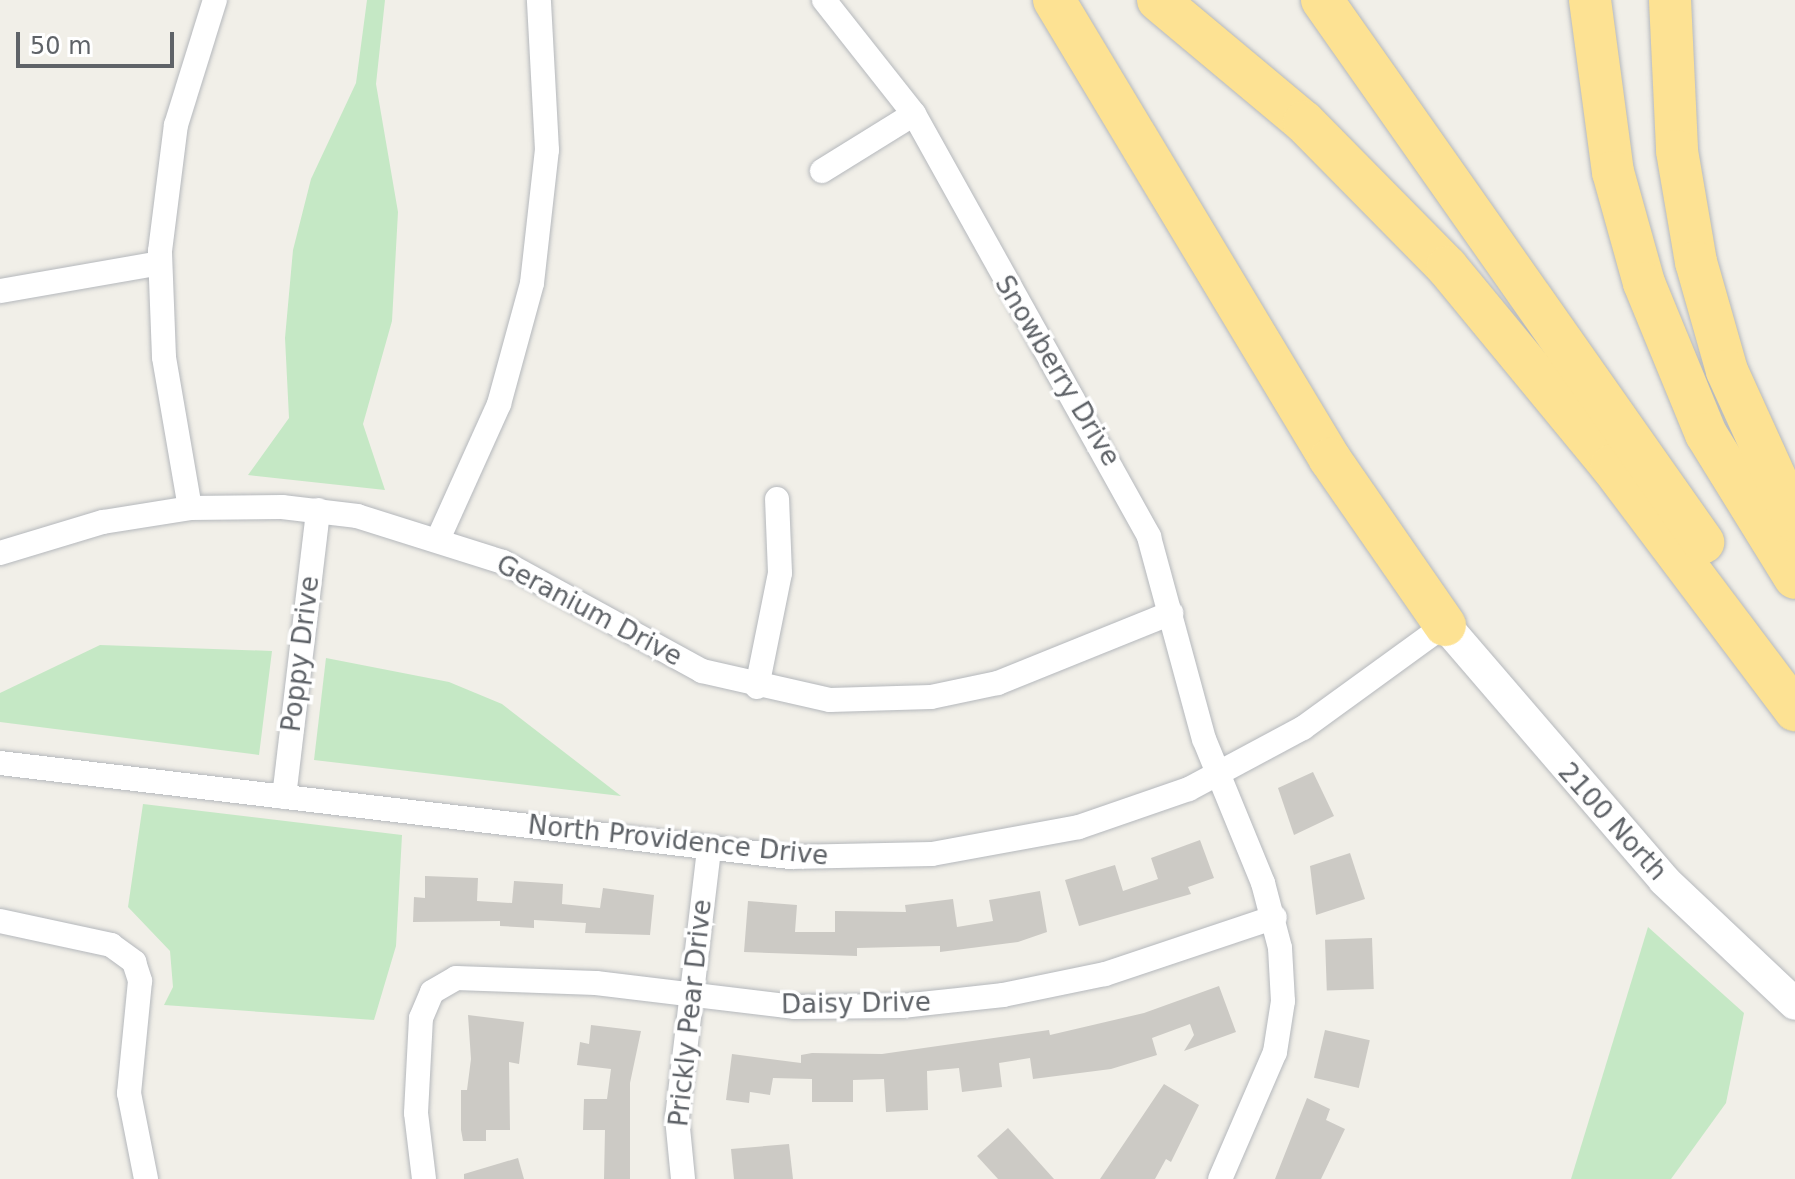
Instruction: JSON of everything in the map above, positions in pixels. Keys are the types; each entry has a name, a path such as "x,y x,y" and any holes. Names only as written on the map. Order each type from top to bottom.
{"highway":[{"path":"1054,0 1330,459 1445,625"},
{"path":"1158,0 1304,122 1447,267 1611,466 1795,710"},
{"path":"1322,0 1795,673"},
{"path":"1590,0 1613,172 1653,308 1725,470 1795,578"},
{"path":"1670,0 1677,151 1696,262 1727,371 1795,521"}],"main road":[{"name":"2100 North","path":"1445,625 1664,880 1795,1004"}],"street":[{"path":"190,508 164,357 160,263 176,125 215,0"},
{"path":"439,537 499,404 532,283 547,150 539,0"},
{"name":"Snowberry Drive","path":"824,0 914,114 1022,314 1127,488 1149,537 1217,777 1275,917 1283,975 1275,1052 1220,1179"},
{"path":"822,171 914,114"},
{"path":"0,291 160,263"},
{"path":"757,687 780,573 777,499"},
{"name":"Geranium Drive","path":"0,553 103,522 190,508 318,510 439,537 532,576 668,656 757,687 859,701 967,690 1030,673 1171,613"},
{"name":"Poppy Drive","path":"284,797 318,510"},
{"name":"North Providence Drive","path":"0,763 709,848 837,858 980,848 1079,827 1217,777 1342,702 1445,625"},
{"name":"Prickly Pear Drive","path":"683,1179 677,1118 709,848"},
{"name":"Daisy Drive","path":"424,1179 416,1113 421,1018 432,992 456,978 491,977 849,1008 1003,995 1157,960 1275,917"},
{"path":"0,921 111,945 134,962 140,981 129,1093 146,1179"}],"green space":[{"path":"367,0 385,0 376,84 398,212 392,321 363,424 385,490 248,475 289,418 285,338 293,250 311,179 356,83"},
{"path":"100,645 272,651 259,755 0,722 0,693"},
{"path":"326,658 449,682 502,704 621,796 314,760"},
{"path":"143,804 402,835 396,946 374,1020 164,1005 173,987 170,951 128,907"},
{"path":"1648,927 1744,1013 1726,1103 1671,1179 1571,1179"}],"building":[{"path":"1313,772 1334,816 1294,835 1278,788"},
{"path":"1200,840 1214,878 1188,887 1191,894 1079,926 1065,880 1115,865 1123,891 1158,879 1151,858"},
{"path":"1350,853 1365,899 1316,915 1310,866"},
{"path":"425,876 478,878 477,901 512,903 514,881 563,884 562,904 600,908 603,888 654,895 650,935 585,933 586,923 534,920 534,928 500,926 500,921 413,922 414,897 425,898"},
{"path":"1040,891 1047,932 1018,942 940,952 940,946 857,948 857,956 744,952 748,901 797,905 795,932 835,932 835,911 906,912 905,905 953,899 957,927 993,921 989,900"},
{"path":"1372,938 1374,989 1327,991 1325,940"},
{"path":"1219,986 1236,1032 1184,1051 1194,1035 1190,1024 1152,1038 1157,1055 1111,1069 1033,1079 1030,1058 999,1063 1002,1087 962,1092 959,1068 927,1071 928,1110 886,1112 884,1079 853,1080 853,1102 812,1102 812,1079 773,1078 770,1095 750,1092 749,1103 726,1100 732,1054 801,1063 801,1055 812,1053 882,1054 1049,1030 1050,1035 1144,1013"},
{"path":"468,1015 524,1022 519,1064 509,1062 510,1130 486,1130 486,1141 463,1141 461,1130 461,1090 467,1090 471,1059"},
{"path":"591,1025 641,1031 630,1083 630,1179 604,1179 605,1130 583,1130 584,1099 607,1099 611,1069 577,1065 580,1042 589,1044"},
{"path":"1325,1030 1370,1040 1359,1088 1314,1078"},
{"path":"1164,1084 1199,1105 1171,1162 1166,1159 1155,1179 1100,1179"},
{"path":"1307,1098 1330,1109 1326,1120 1345,1129 1321,1179 1275,1179"},
{"path":"1008,1128 1054,1179 998,1179 977,1156"},
{"path":"789,1144 793,1179 734,1179 731,1149"},
{"path":"518,1158 524,1179 464,1179 464,1174"}]}
